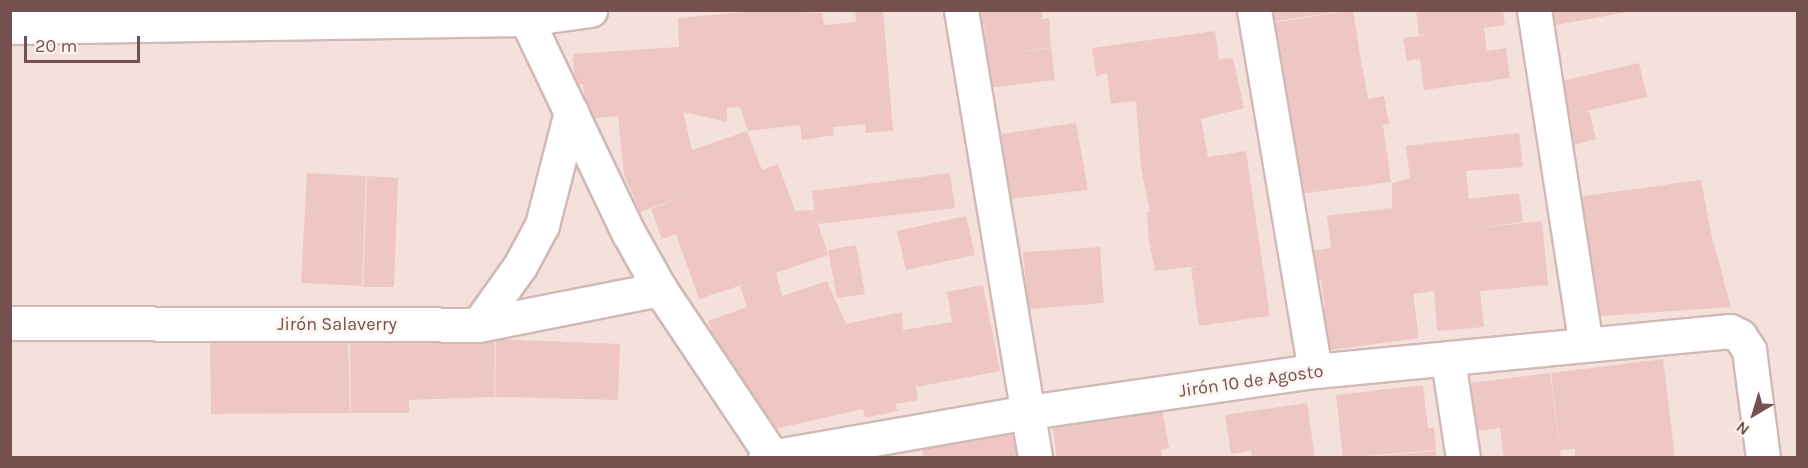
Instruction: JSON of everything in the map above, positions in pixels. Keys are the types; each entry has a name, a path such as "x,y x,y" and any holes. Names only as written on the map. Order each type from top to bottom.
{"street":[{"path":"10,27 524,15 590,10"},
{"path":"961,10 1035,458"},
{"path":"1254,10 1315,371"},
{"path":"1534,10 1586,344"},
{"path":"524,15 628,232 660,289 768,457"},
{"path":"478,325 520,266 542,225 571,112"},
{"name":"Jirón Salaverry","path":"10,323 478,325 660,289"},
{"name":"Jirón 10 de Agosto","path":"768,457 1029,412 1315,371 1448,360 1730,331 1740,336 1749,350 1763,458"},
{"path":"1448,360 1462,458"}],"shaded area":[{"path":"11,11 1797,11 1797,457 11,457"}],"building":[{"path":"766,10 822,13 824,25 856,22 855,10 883,10 893,131 866,133 865,124 833,127 834,135 802,140 800,125 748,131 740,107 727,108 727,122 683,112 692,150 747,131 762,170 778,164 795,211 814,210 815,215 812,191 950,173 955,208 818,224 828,255 776,273 782,296 827,281 846,324 902,312 903,330 952,322 947,292 983,285 1000,371 917,387 915,380 918,400 895,404 898,411 865,418 863,409 766,431 738,371 718,349 708,321 747,307 740,286 757,280 699,299 676,234 662,239 651,209 693,193 640,212 624,175 618,116 585,119 583,84 575,85 573,54 679,47 678,18"},
{"path":"972,10 1042,10 1042,18 1036,20 1049,18 1051,47 1012,53 1051,48 1055,80 989,88 984,24 974,25"},
{"path":"1270,10 1330,10 1330,13 1271,22"},
{"path":"1353,10 1362,68 1356,70 1363,69 1368,99 1384,96 1389,124 1377,125 1383,125 1391,182 1299,194 1272,23"},
{"path":"1416,10 1503,10 1505,25 1484,28 1487,51 1506,48 1510,78 1424,90 1420,59 1407,61 1403,38 1426,35 1419,35"},
{"path":"1543,10 1627,10 1627,12 1546,27"},
{"path":"1215,31 1219,59 1233,58 1244,108 1201,119 1208,157 1246,151 1270,316 1199,326 1191,268 1198,266 1155,271 1149,241 1147,212 1150,212 1141,168 1136,101 1111,104 1107,73 1096,76 1092,48"},
{"path":"1639,63 1647,97 1582,112 1589,111 1596,139 1570,146 1553,83"},
{"path":"1076,123 1088,190 1010,199 1001,134"},
{"path":"1519,133 1523,167 1466,171 1469,199 1519,193 1523,222 1468,229 1542,221 1548,285 1480,291 1484,327 1437,331 1434,291 1413,294 1419,338 1324,351 1318,307 1325,307 1321,280 1315,280 1311,251 1331,248 1327,216 1392,208 1392,183 1410,178 1406,146"},
{"path":"307,173 366,176 362,286 301,283"},
{"path":"367,176 398,178 394,287 363,287"},
{"path":"1701,180 1713,243 1707,245 1714,244 1731,307 1600,316 1592,259 1577,197"},
{"path":"966,216 975,255 906,270 897,231"},
{"path":"856,245 865,294 837,298 828,250"},
{"path":"1100,247 1104,303 1028,309 1023,252"},
{"path":"496,339 620,344 618,400 495,397"},
{"path":"495,340 494,397 409,400 409,413 351,413 350,342"},
{"path":"348,342 350,413 211,414 210,343"},
{"path":"1663,359 1675,458 1575,458 1575,449 1560,450 1551,373"},
{"path":"1550,373 1561,458 1504,458 1500,428 1477,431 1471,383"},
{"path":"1423,385 1428,428 1434,428 1436,450 1343,458 1336,395"},
{"path":"1307,403 1315,458 1252,458 1251,451 1231,454 1225,415"},
{"path":"1162,408 1169,448 1161,450 1162,458 1057,458 1052,424"},
{"path":"1015,432 1018,458 923,458 922,444"},
{"path":"1436,451 1436,458 1376,458 1376,456"}]}
